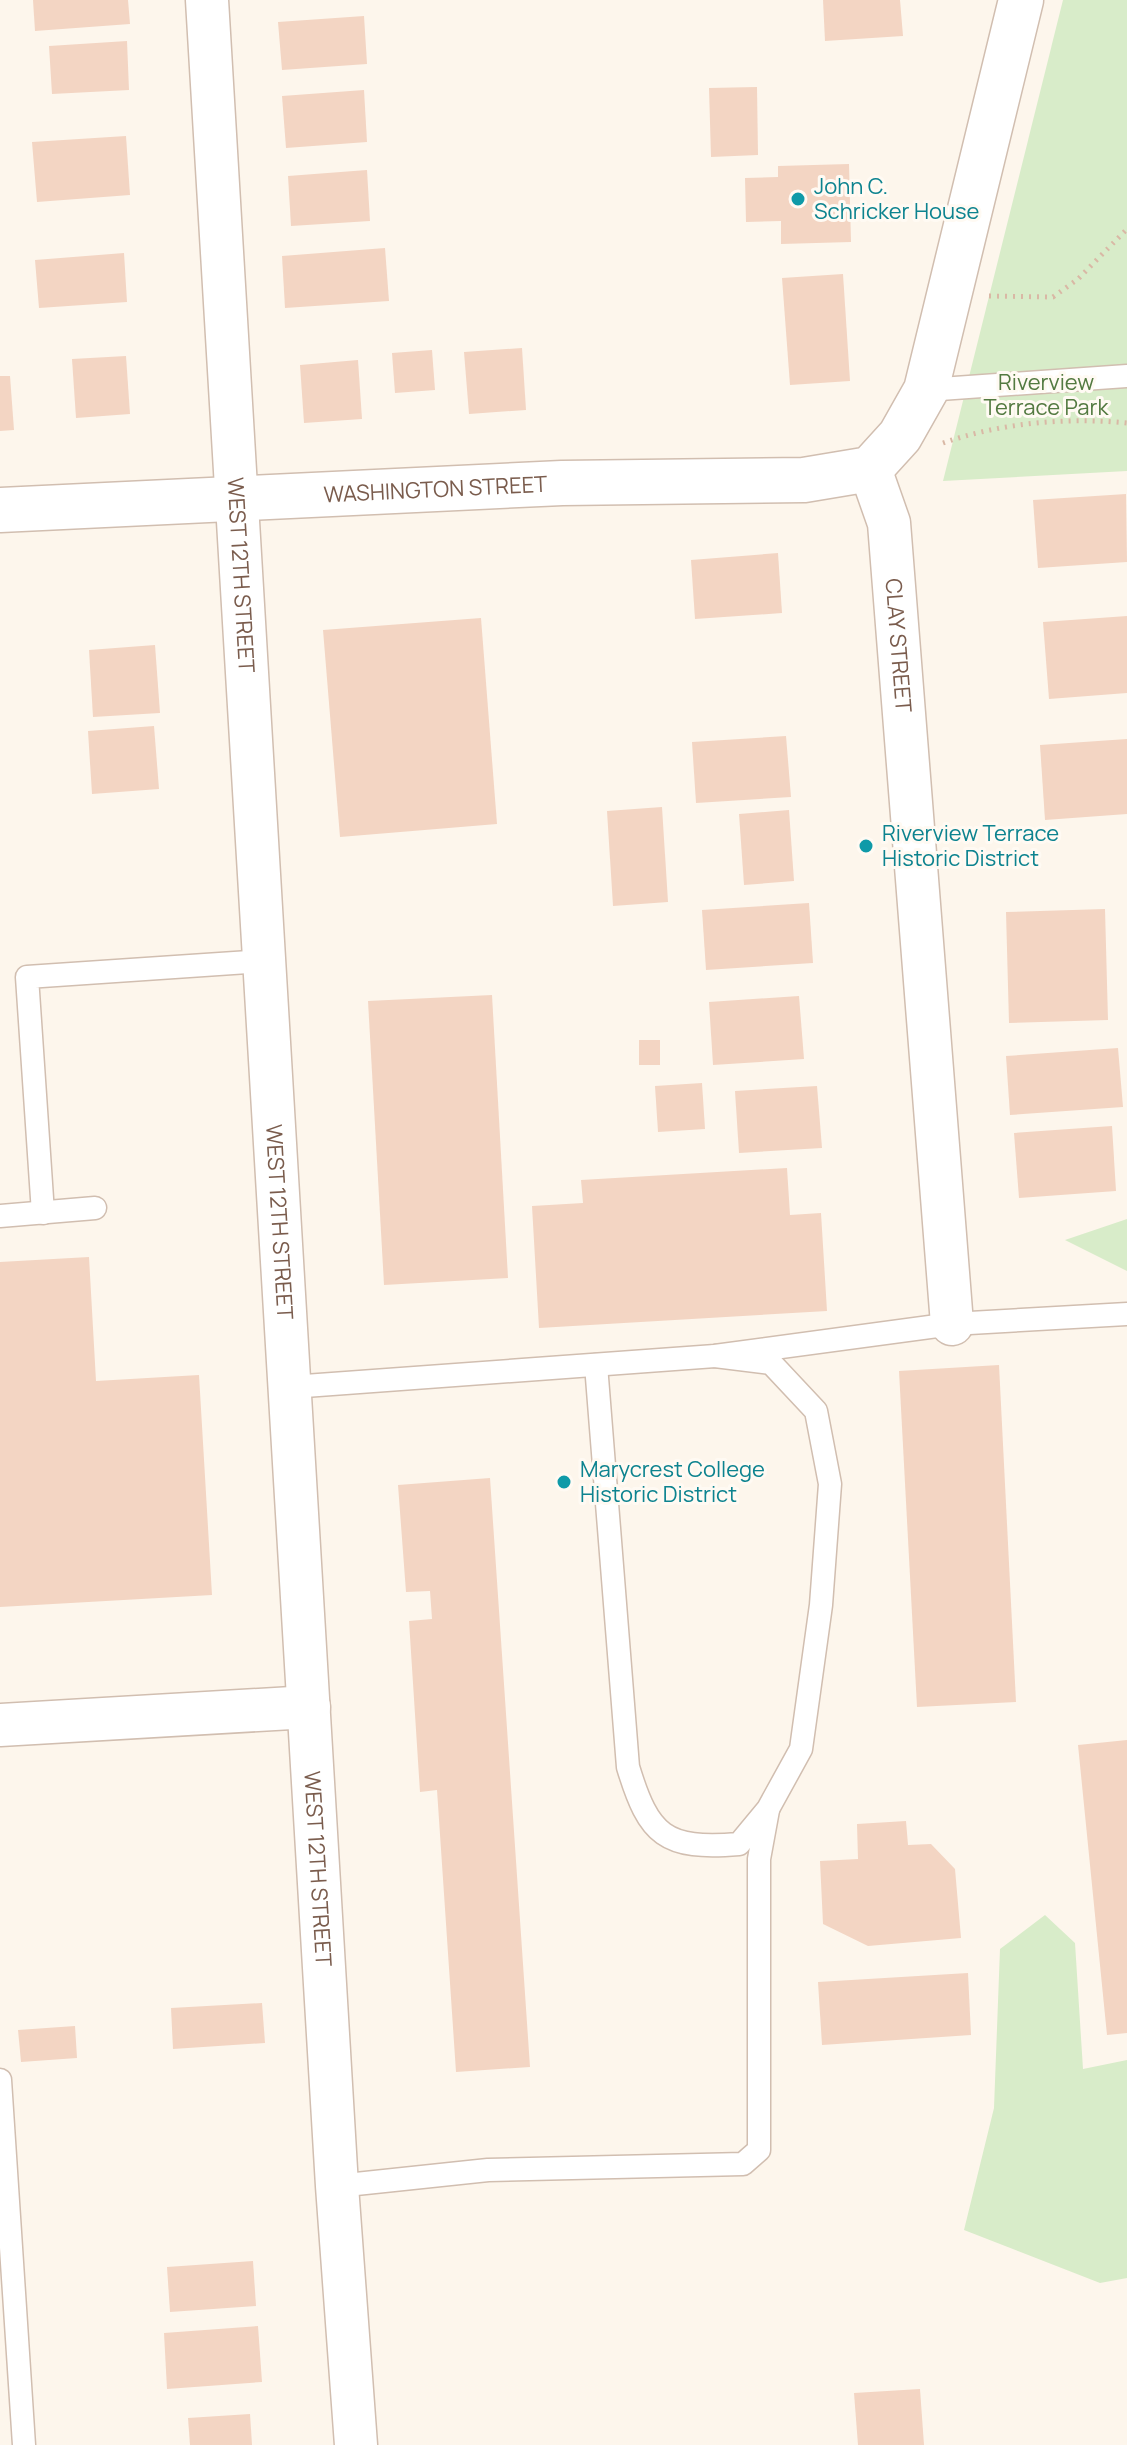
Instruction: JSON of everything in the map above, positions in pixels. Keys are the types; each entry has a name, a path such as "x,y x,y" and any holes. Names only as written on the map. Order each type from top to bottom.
{"street":[{"name":"WEST 12TH STREET","path":"207,0 337,2186 356,2445"},
{"path":"870,469 900,436 926,390 1021,0"},
{"name":"WASHINGTON STREET","path":"0,510 562,483 804,480 870,469"},
{"name":"CLAY STREET","path":"870,469 889,523 952,1324"},
{"path":"0,1725 309,1707"}],"lane":[{"path":"926,390 1127,376"},
{"path":"43,1213 27,977 264,961"},
{"path":"0,1216 95,1208"},
{"path":"291,1387 715,1356 952,1324 1127,1314"},
{"path":"596,1365 628,1767 641,1810 669,1840 708,1847 739,1844 768,1809 801,1749 821,1605 830,1484 816,1411 771,1363 715,1356"},
{"path":"337,2186 488,2170 743,2164 759,2150 759,1859 768,1809"},
{"path":"0,2080 24,2445"}],"path":[{"path":"988,296 1053,297 1078,279 1127,229"},
{"path":"937,445 977,431 1090,419 1127,423"}],"green space":[{"name":"Riverview Terrace Park","path":"1063,0 1127,0 1127,471 943,481"},
{"path":"1127,1219 1127,1271 1065,1240"},
{"path":"1045,1915 1075,1943 1083,2069 1127,2060 1127,2278 1100,2283 964,2230 994,2108 1000,1949"}],"building":[{"path":"33,0 128,0 130,24 35,31"},
{"path":"823,0 900,0 903,36 825,41"},
{"path":"364,16 367,64 282,70 278,22"},
{"path":"127,41 129,90 52,94 49,46"},
{"path":"757,87 758,155 711,157 709,88"},
{"path":"364,90 367,142 286,148 282,96"},
{"path":"126,136 130,195 37,202 32,142"},
{"name":"John C. Schricker House","path":"849,164 851,242 781,244 781,221 746,222 745,178 778,177 778,166"},
{"path":"367,170 370,221 291,226 288,176"},
{"path":"385,248 389,301 285,308 282,256"},
{"path":"124,253 127,302 39,308 35,260"},
{"path":"843,274 850,381 790,385 782,278"},
{"path":"522,348 526,410 469,414 464,352"},
{"path":"432,350 435,390 395,393 392,353"},
{"path":"126,356 130,414 76,418 72,359"},
{"path":"358,360 362,419 304,423 300,365"},
{"path":"0,376 10,376 14,430 0,431"},
{"path":"1126,494 1127,562 1038,568 1033,500"},
{"path":"778,553 782,613 695,619 691,560"},
{"path":"1127,616 1127,693 1049,699 1043,622"},
{"path":"481,618 497,824 340,837 323,630"},
{"path":"155,645 160,713 93,717 89,650"},
{"path":"154,726 159,789 92,794 88,731"},
{"path":"786,736 791,797 696,803 692,742"},
{"path":"1127,739 1127,814 1045,820 1040,745"},
{"path":"662,807 668,902 613,906 607,811"},
{"path":"789,810 794,881 744,885 739,814"},
{"path":"809,903 813,963 706,970 702,910"},
{"path":"1105,909 1108,1020 1009,1023 1006,912"},
{"path":"492,995 508,1278 384,1285 368,1001"},
{"path":"799,996 804,1059 713,1065 709,1002"},
{"path":"639,1040 660,1040 660,1065 639,1065"},
{"path":"1118,1048 1123,1107 1010,1115 1006,1056"},
{"path":"702,1083 705,1129 658,1132 655,1086"},
{"path":"817,1086 822,1148 739,1153 735,1091"},
{"path":"1112,1126 1116,1191 1019,1198 1014,1133"},
{"path":"787,1168 790,1215 821,1213 827,1311 539,1328 532,1206 583,1203 581,1180"},
{"path":"89,1257 96,1381 199,1375 212,1595 0,1607 0,1262"},
{"path":"999,1365 1016,1702 917,1707 899,1371"},
{"path":"490,1478 530,2067 456,2072 437,1790 420,1792 409,1621 432,1619 430,1591 406,1592 398,1485"},
{"path":"1127,1740 1127,2033 1107,2035 1078,1745"},
{"path":"906,1821 908,1845 931,1844 955,1869 961,1938 868,1946 823,1924 820,1861 858,1859 857,1824"},
{"path":"968,1973 971,2035 822,2045 818,1982"},
{"path":"262,2003 265,2043 173,2049 171,2008"},
{"path":"75,2026 77,2058 21,2062 18,2030"},
{"path":"253,2261 256,2306 170,2312 167,2267"},
{"path":"258,2326 262,2382 167,2389 164,2333"},
{"path":"920,2389 924,2445 858,2445 854,2393"},
{"path":"250,2414 252,2445 190,2445 188,2418"}],"place":[{"name":"John C. Schricker House","path":"798,199"},
{"name":"Riverview Terrace Historic District","path":"866,846"},
{"name":"Marycrest College Historic District","path":"564,1482"}]}
